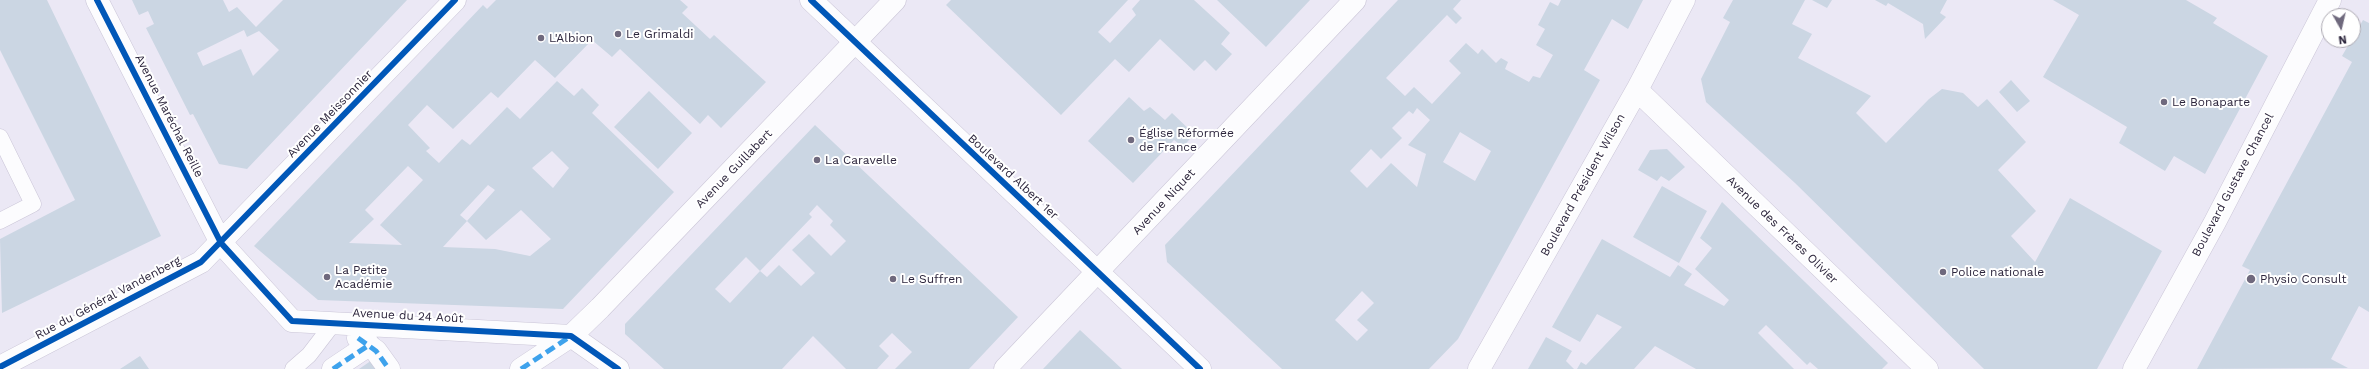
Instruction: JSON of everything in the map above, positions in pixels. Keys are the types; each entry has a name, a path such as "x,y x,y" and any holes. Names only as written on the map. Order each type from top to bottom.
{"street":[{"name":"Avenue Maréchal Reille","path":"97,0 221,243"},
{"name":"Avenue Meissonnier","path":"221,243 455,0"},
{"name":"Boulevard Albert 1er","path":"811,0 1200,369"},
{"name":"Avenue Guillabert","path":"521,369 571,336 600,308 895,0"},
{"name":"Avenue Niquet","path":"1005,369 1355,0"},
{"name":"Boulevard Président Wilson","path":"1480,369 1637,90 1684,0"},
{"name":"Boulevard Gustave Chancel","path":"2134,369 2215,222 2330,0"},
{"name":"Avenue des Frères Olivier","path":"1637,90 1927,369"},
{"name":"Avenue du 24 Août","path":"221,243 292,321 332,324 391,325 571,336"},
{"name":"Rue du Général Vandenberg","path":"0,367 201,262 221,243"},
{"path":"571,336 618,369"},
{"path":"333,369 363,342 376,351 389,369"}],"lane":[{"path":"0,137 33,204 0,221"},
{"path":"293,369 309,355 332,324"}],"building":[{"path":"0,0 47,0 161,236 2,313 0,239 75,200 0,50"},
{"path":"132,0 223,0 229,12 237,7 256,27 283,0 407,0 247,169 219,164 193,114 190,115 146,28 154,24 148,11 139,15","holes":["244,30 247,37 259,31 279,50 253,76 241,49 203,66 197,53"]},
{"path":"496,0 680,0 688,7 682,13 710,39 714,35 766,82 721,128 708,115 700,124 620,49 612,57 592,40 555,78 535,60 498,98 491,92 453,129 427,105 408,125 430,148 426,151 439,163 462,139 470,145 507,107 520,119 557,81 574,96 582,88 599,105 592,113 674,192 563,309 318,300 254,246 483,5 487,9","holes":["552,151 569,168 553,188 532,168","408,166 423,180 380,225 402,245 349,243 374,219 365,210","488,185 495,190 467,221 460,215","521,210 551,239 530,256 495,249 443,247 467,221 486,240"]},
{"path":"951,0 1128,0 1098,32 1110,43 1136,15 1132,9 1140,0 1194,0 1230,33 1221,44 1232,54 1216,71 1205,60 1194,71 1160,39 1129,72 1115,59 1061,115 946,5"},
{"path":"1217,0 1310,0 1266,47"},
{"path":"1398,0 1461,0 1453,9 1462,18 1456,24 1447,15 1386,78 1405,96 1414,87 1432,104 1461,73 1449,61 1466,43 1478,54 1482,49 1496,63 1501,58 1508,62 1505,69 1529,82 1533,76 1540,78 1553,55 1536,45 1545,29 1538,25 1550,2 1558,6 1561,0 1643,0 1628,29 1612,19 1584,70 1600,80 1458,339 1429,369 1282,369 1167,262 1165,245","holes":["1417,108 1430,120 1408,145 1426,154 1417,187 1391,163 1367,188 1350,171 1371,149 1381,159 1402,138 1392,128 1409,111 1413,114","1460,132 1491,151 1475,181 1443,162","1362,291 1374,303 1357,320 1368,330 1357,341 1335,320"]},
{"path":"1733,0 1805,0 1792,24 1812,34 1798,58 1871,96 1856,113 1886,143 1929,99 1942,89 1963,93 1978,107 1987,99 2026,142 1998,170 2036,211 2011,236 2035,262 2070,198 2162,251 2097,369 1984,369 1795,183 1706,102 1701,79 1730,22 1723,18"},
{"path":"1812,0 1832,0 1827,8"},
{"path":"1875,0 1947,0 1940,13 1946,17 1925,39 1923,24 1888,3 1886,6"},
{"name":"Le Bonaparte","path":"2053,0 2186,0 2217,18 2213,23 2268,56 2205,174 2174,156 2165,171 2119,143 2127,127 2043,77 2079,15"},
{"path":"2363,20 2369,23 2369,312 2359,306 2331,359 2348,368 2197,369 2250,270 2242,266 2243,264 2352,62 2342,56 2347,48 2361,48 2361,23"},
{"path":"2011,80 2030,101 2017,112 1999,92"},
{"path":"649,91 692,133 658,169 614,127"},
{"name":"Église Réformée de France","path":"1129,97 1144,111 1150,107 1165,120 1172,113 1194,134 1183,147 1174,140 1133,183 1088,141"},
{"path":"815,125 1018,317 969,369 895,369 912,352 892,333 879,346 889,356 877,369 846,369 813,336 782,369 664,369 625,334 625,324","holes":["817,205 833,221 830,225 846,241 831,256 809,234 792,250 815,273 801,286 779,265 767,277 760,271 812,217 809,214","746,257 760,271 730,303 715,289"]},
{"path":"1667,149 1685,167 1669,181 1661,176 1657,181 1638,170 1650,150"},
{"path":"1662,186 1707,211 1679,263 1633,237"},
{"path":"1722,202 1888,363 1882,369 1818,369 1810,362 1807,365 1766,325 1758,333 1794,369 1696,369 1655,346 1634,369 1577,369 1581,362 1586,365 1622,327 1597,314 1580,342 1552,327 1602,239 1670,277 1678,265 1692,274 1684,285 1724,306 1729,300 1695,269 1712,248 1700,238"},
{"path":"1080,330 1122,369 1043,369"},
{"path":"1546,337 1572,351 1566,361 1574,369 1528,369"},
{"path":"140,356 149,369 120,369"},
{"path":"375,358 382,369 359,369"}],"marked path":[{"path":"521,369 571,336"},
{"path":"358,338 376,351 389,369"},
{"path":"333,369 369,345"}],"cycle path":[{"path":"97,0 221,243 292,321 571,336 618,369"},
{"path":"0,367 201,262 455,0"},
{"path":"811,0 1200,369"}],"place":[{"name":"Le Grimaldi","path":"618,34"},
{"name":"L'Albion","path":"541,38"},
{"name":"Le Bonaparte","path":"2164,102"},
{"name":"Église Réformée de France","path":"1131,140"},
{"name":"La Caravelle","path":"817,160"},
{"name":"Police nationale","path":"1943,272"},
{"name":"La Petite Académie","path":"327,277"},
{"name":"Le Suffren","path":"893,279"},
{"name":"Physio Consult","path":"2251,279"}]}
